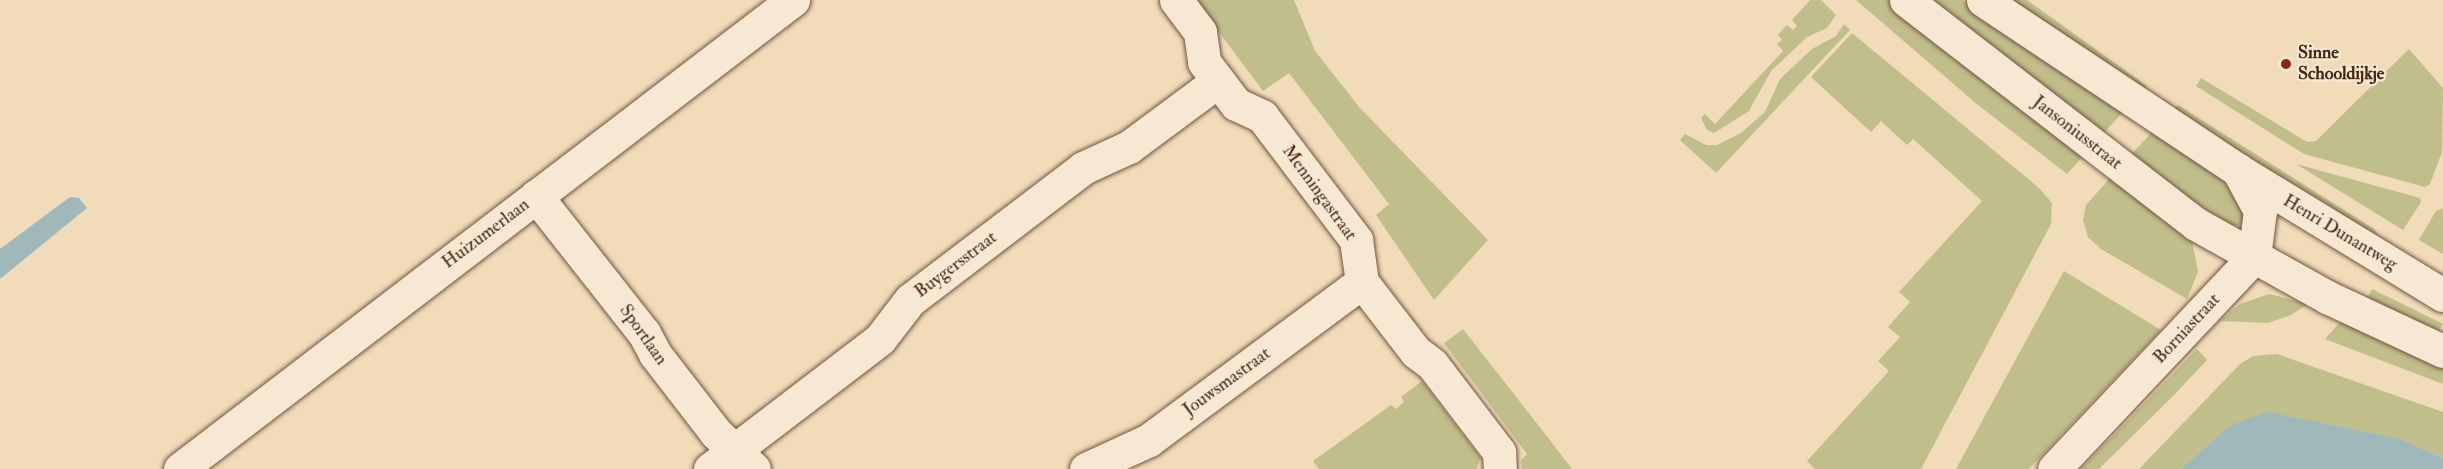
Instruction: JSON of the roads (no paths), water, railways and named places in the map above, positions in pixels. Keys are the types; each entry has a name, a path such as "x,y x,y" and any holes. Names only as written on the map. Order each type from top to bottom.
{"street":[{"name":"Huizumerlaan","path":"180,469 793,0"},
{"name":"Menningastraat","path":"1176,0 1200,32 1204,62 1236,104 1262,116 1356,240 1362,282 1416,352 1432,364 1499,460"},
{"name":"Jansoniusstraat","path":"1906,0 2196,224 2254,257"},
{"path":"1983,0 2238,170 2260,211 2254,257 2327,297 2443,351"},
{"name":"Buygersstraat","path":"733,463 880,339 910,300 1083,168 1129,147 1218,81"},
{"name":"Henri Dunantweg","path":"2238,170 2443,295"},
{"name":"Sportlaan","path":"536,196 644,333 655,354 716,433 733,463"},
{"name":"Borniastraat","path":"2054,469 2254,257"},
{"name":"Jouwsmastraat","path":"1086,469 1149,440 1362,282"}],"water":[{"path":"70,197 79,198 87,208 0,279 0,249"},
{"path":"2268,412 2400,439 2443,458 2443,469 2181,469 2229,426"}],"place":[{"name":"Sinne Schooldijkje","path":"2286,64"}]}
